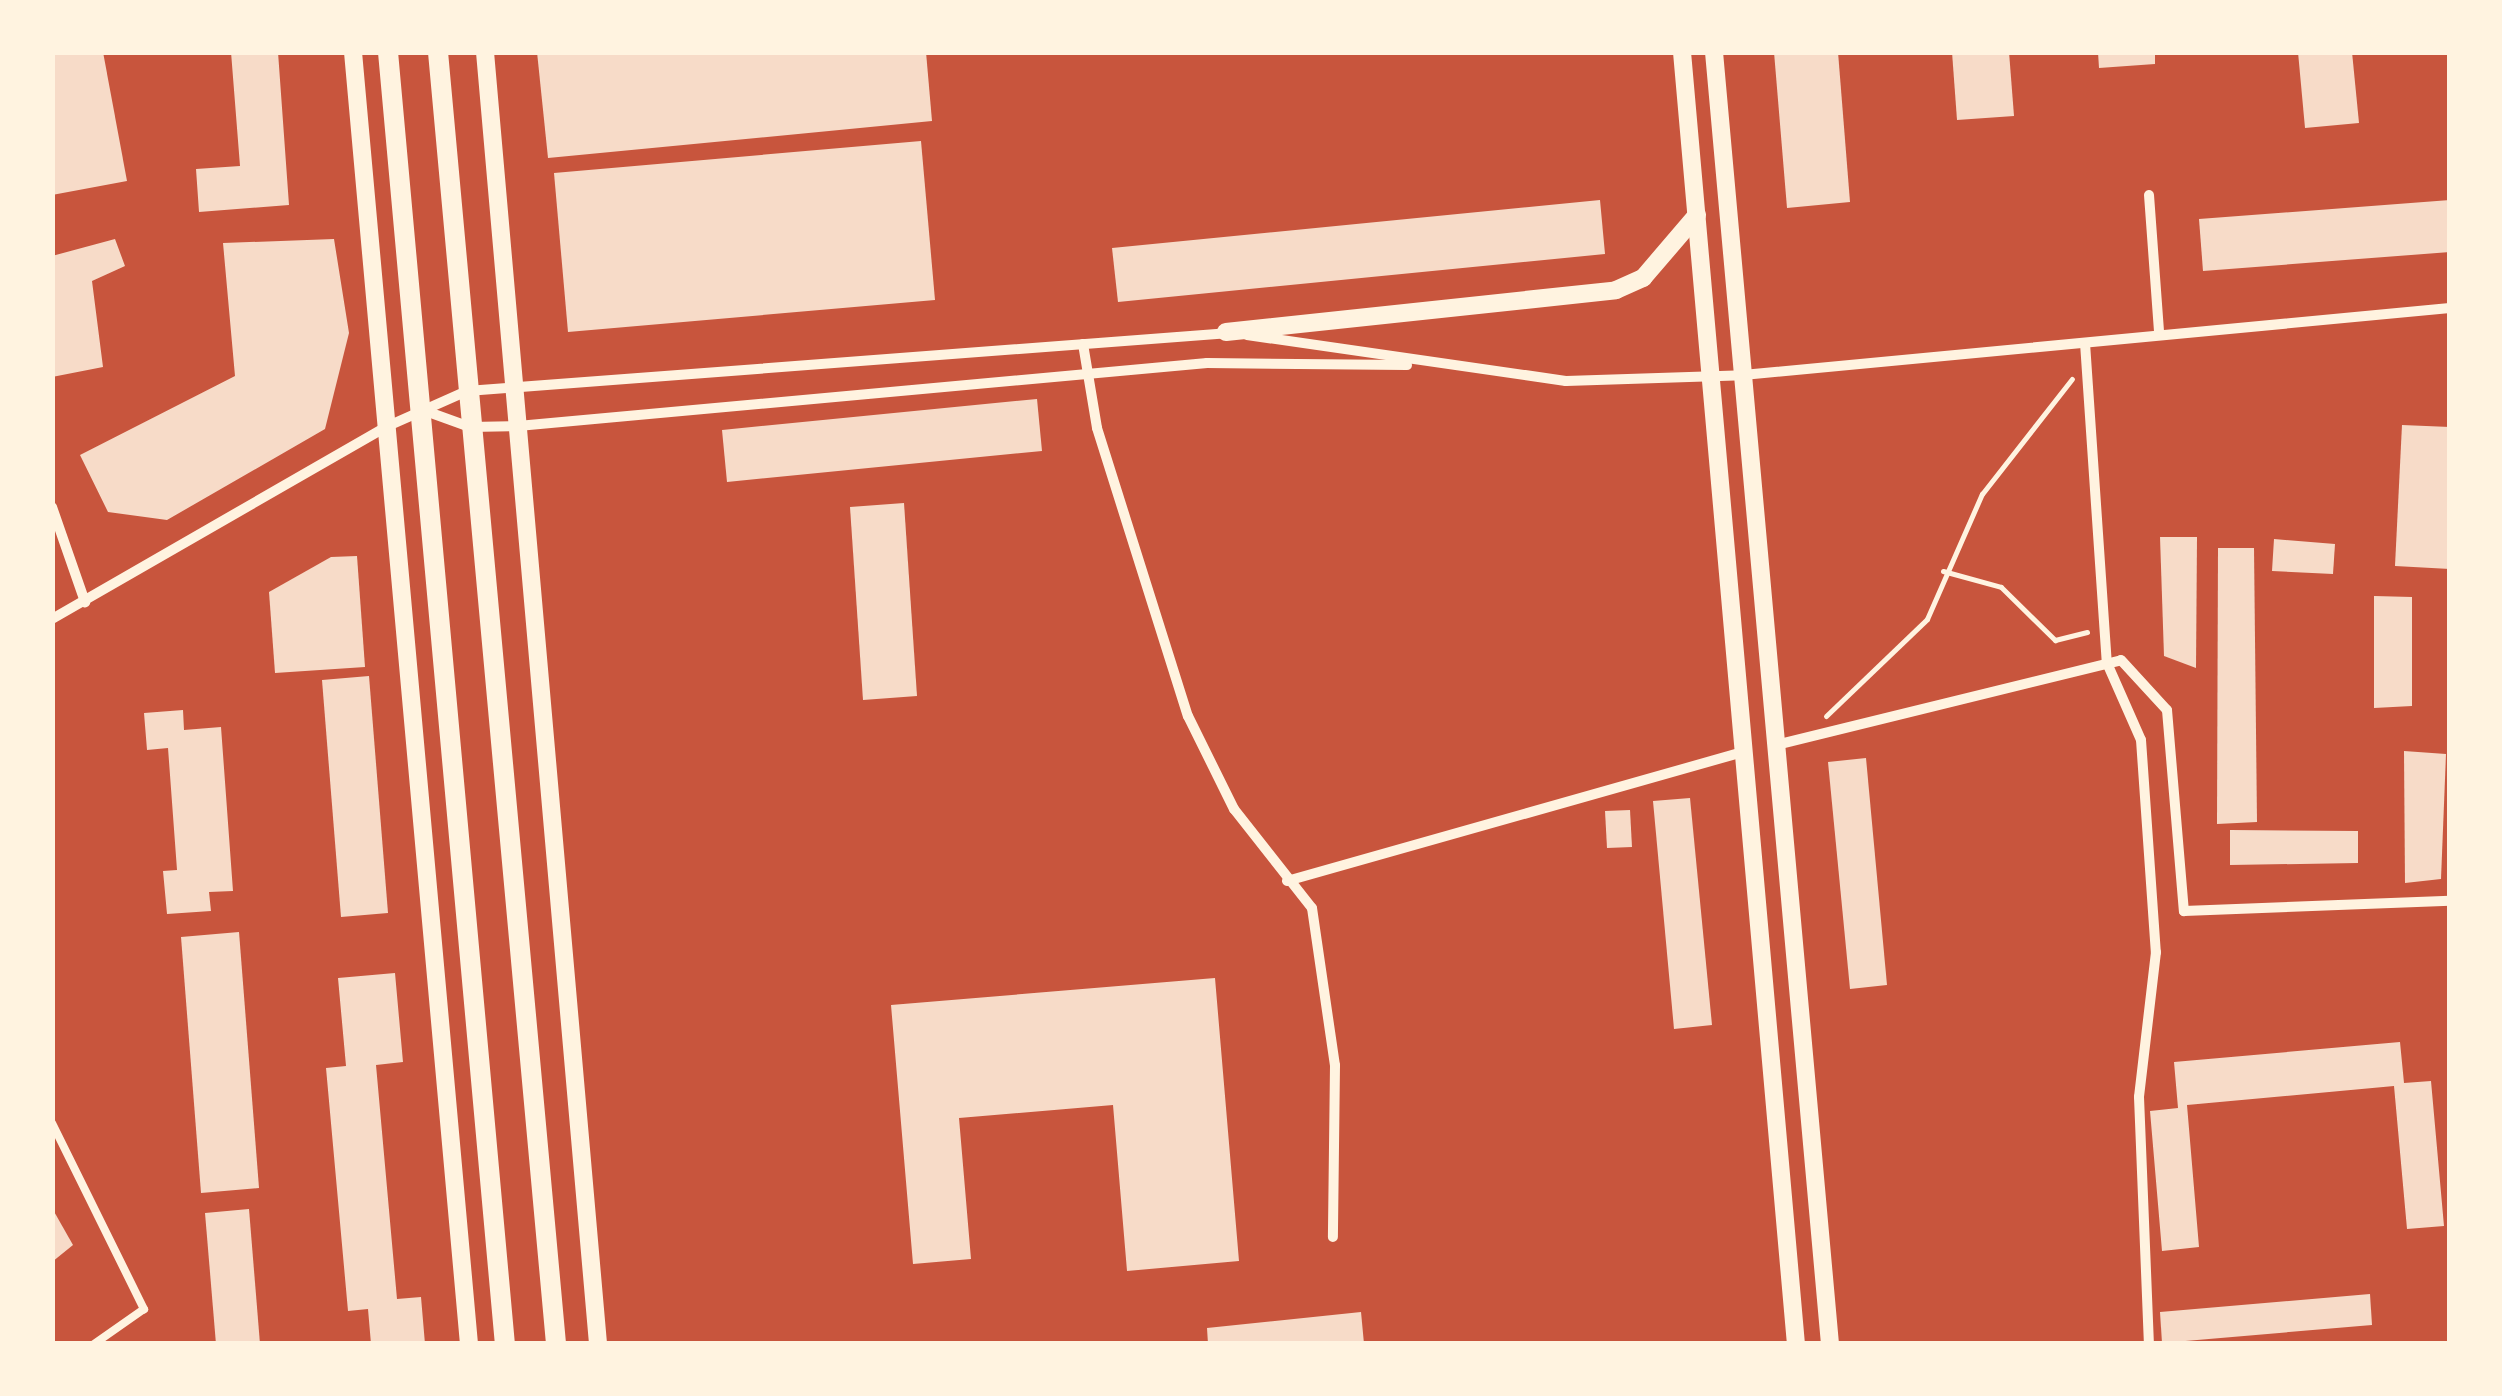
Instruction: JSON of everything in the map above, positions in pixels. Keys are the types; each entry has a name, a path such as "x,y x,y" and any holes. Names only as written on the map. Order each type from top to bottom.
{"main road":[{"path":"388,52 505,1344"},
{"path":"438,52 556,1344"}],"street":[{"path":"353,52 469,1344"},
{"path":"484,52 598,1344"},
{"path":"1682,52 1796,1344"},
{"path":"1714,52 1830,1344"},
{"path":"2149,195 2159,332"},
{"path":"52,619 388,426 467,391 1226,332 1616,290 1643,278 1697,215"},
{"path":"1226,332 1566,380 1743,375 2086,343 2159,332 2450,308"},
{"path":"2086,343 2107,663 2141,740 2156,952 2140,1098 2149,1344"},
{"path":"1083,344 1086,372 1188,716 1234,809 1312,908 1335,1065 1333,1237"},
{"path":"420,409 470,427 518,426 1086,372 1448,366"},
{"path":"52,507 85,602"},
{"path":"1776,744 2121,660 2167,710 2184,912 2450,901"},
{"path":"1287,881 1745,751"}],"lane":[{"path":"52,1123 144,1310 94,1344"}],"path":[{"path":"1826,734 1827,710 1928,619 1943,571 1982,494 2072,379"},
{"path":"1943,571 2001,587 2055,640 2072,628 2106,636"}],"building":[{"path":"52,52 103,52 127,181 52,195"},
{"path":"231,52 278,52 289,205 199,212 196,169 240,166"},
{"path":"537,52 926,52 932,121 548,158"},
{"path":"1774,52 1838,52 1850,202 1787,208"},
{"path":"1952,52 2009,52 2014,116 1957,120"},
{"path":"2098,52 2155,52 2155,64 2099,68"},
{"path":"2298,52 2352,52 2359,123 2305,128"},
{"path":"921,141 935,300 568,332 554,173"},
{"path":"1600,200 1605,254 1118,302 1112,248"},
{"path":"2450,200 2450,252 2203,271 2199,219"},
{"path":"115,239 125,266 92,281 103,367 52,377 52,256"},
{"path":"334,239 349,333 325,429 167,520 108,512 80,455 235,376 223,243"},
{"path":"1037,399 1042,451 727,482 722,430"},
{"path":"2402,425 2450,427 2450,569 2395,566"},
{"path":"904,503 917,696 863,700 850,507"},
{"path":"2160,537 2197,537 2196,668 2164,656"},
{"path":"2274,539 2335,544 2333,574 2272,571"},
{"path":"2218,548 2254,548 2257,822 2217,824"},
{"path":"357,556 365,667 275,673 269,592 331,557"},
{"path":"2374,596 2412,597 2412,706 2374,708"},
{"path":"369,676 388,913 341,917 322,680"},
{"path":"183,710 184,730 221,727 233,891 209,892 211,911 167,914 163,871 177,870 168,748 147,750 144,713"},
{"path":"2404,751 2446,754 2441,879 2405,883"},
{"path":"1866,758 1887,985 1850,989 1828,762"},
{"path":"1690,798 1712,1025 1674,1029 1653,801"},
{"path":"1630,810 1632,847 1607,848 1605,811"},
{"path":"2230,830 2358,831 2358,863 2230,865"},
{"path":"239,932 259,1188 201,1193 181,937"},
{"path":"395,973 403,1062 376,1065 397,1299 421,1297 425,1344 371,1344 368,1309 348,1311 326,1068 346,1066 338,978"},
{"path":"1215,978 1239,1261 1127,1271 1113,1105 959,1118 971,1259 913,1264 891,1005"},
{"path":"2400,1042 2404,1083 2431,1081 2444,1226 2407,1229 2394,1086 2187,1105 2199,1247 2162,1251 2150,1111 2178,1108 2174,1062"},
{"path":"52,1208 73,1245 52,1262"},
{"path":"249,1209 260,1344 216,1344 205,1213"},
{"path":"2370,1294 2372,1325 2162,1343 2160,1312"},
{"path":"1361,1312 1364,1344 1208,1344 1207,1328"}]}
